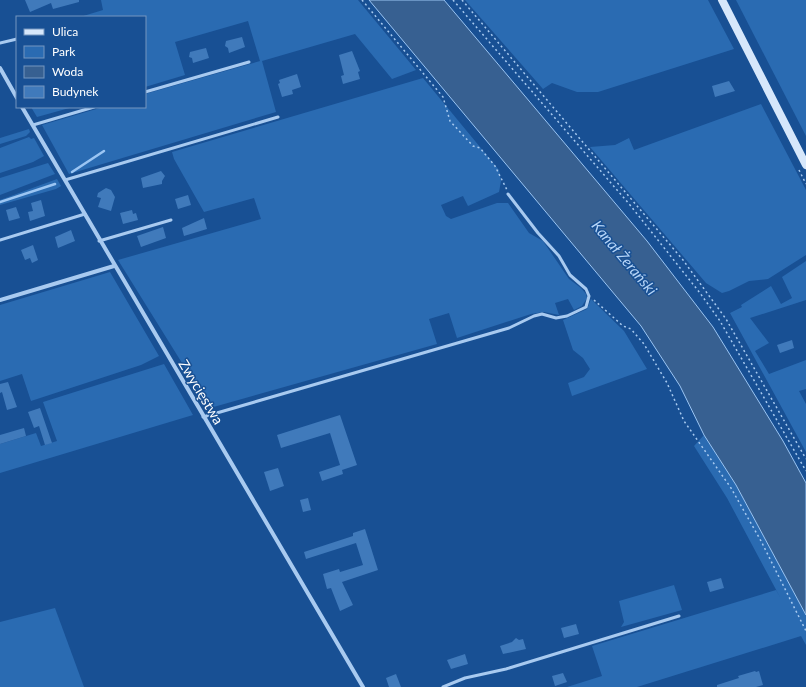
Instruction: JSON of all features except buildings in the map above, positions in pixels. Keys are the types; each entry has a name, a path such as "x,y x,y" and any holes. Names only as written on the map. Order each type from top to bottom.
{"main road":[{"path":"722,0 806,165"}],"street":[{"path":"0,68 16,96"},
{"name":"Zwycięstwa","path":"23,108 114,266 363,687"},
{"path":"0,300 114,266"}],"lane":[{"path":"0,43 16,39"},
{"path":"146,92 249,62"},
{"path":"33,125 91,108"},
{"path":"65,180 278,117"},
{"path":"203,417 509,328 534,316 542,314 556,318 567,316 586,307 589,296 586,289 570,275 559,256 508,194"},
{"path":"0,240 84,214"},
{"path":"99,240 171,220"},
{"path":"443,687 465,678 506,669 679,616"}],"path":[{"path":"362,0 443,97 450,120 473,146 480,148 495,166 507,187 508,194"},
{"path":"453,0 630,205 700,293 720,321 806,471"},
{"path":"462,0 683,260 726,318 806,459"},
{"path":"589,296 623,326 631,329 638,335 667,383 684,421 731,488 761,541 806,631"}],"green space":[{"path":"101,0 358,0 416,70 392,79 355,34 262,61 276,112 69,174 42,125 100,108 146,108 146,94 260,61 248,21 175,42 185,75 146,87 146,16 83,16 103,10"},
{"path":"465,0 708,0 734,49 598,92 577,92 552,83 543,89"},
{"path":"736,0 806,0 806,136"},
{"path":"423,78 499,170 501,181 499,192 468,206 463,196 441,205 446,216 451,219 497,203 508,203 529,233 543,241 569,279 586,294 587,298 582,306 574,310 568,299 555,303 559,315 544,312 531,314 457,338 449,313 429,319 437,344 210,408 118,260 261,219 254,198 204,212 174,159 172,152"},
{"path":"761,104 806,190 806,255 768,279 749,281 722,293 706,283 590,147 615,145 629,138 634,150"},
{"path":"32,108 69,108 37,117"},
{"path":"29,129 30,132 26,136 0,144 0,138"},
{"path":"29,137 31,139 34,138 44,156 33,162 0,173 0,148"},
{"path":"48,163 55,174 0,195 0,178"},
{"path":"57,179 61,186 56,189 0,205 0,200"},
{"path":"806,261 806,300 750,318 769,343 755,351 769,374 806,360 806,389 799,391 806,404 806,452 730,313 742,307 741,305 771,286 781,304 792,298 782,277"},
{"path":"110,272 159,356 141,365 31,401 22,374 0,381 0,305"},
{"path":"591,299 624,331 647,369 572,396 568,383 584,377 590,369 583,358 573,350 563,320 587,309"},
{"path":"164,364 193,415 0,473 0,444 36,433 41,446 57,441 43,402"},
{"path":"704,435 736,485 806,615 806,645 801,636 637,687 567,687 602,676 592,646 776,590 781,599 727,498 694,446"},
{"path":"674,585 682,610 621,627 624,622 619,601"},
{"path":"55,608 84,687 0,687 0,622"}],"water":[{"name":"Kanał Żerański","path":"369,0 444,0 647,241 713,327 783,441 806,483 806,615 736,485 704,435 680,386 641,326"}],"waterway":[{"path":"72,172 104,151"},
{"path":"0,202 55,184"}]}
